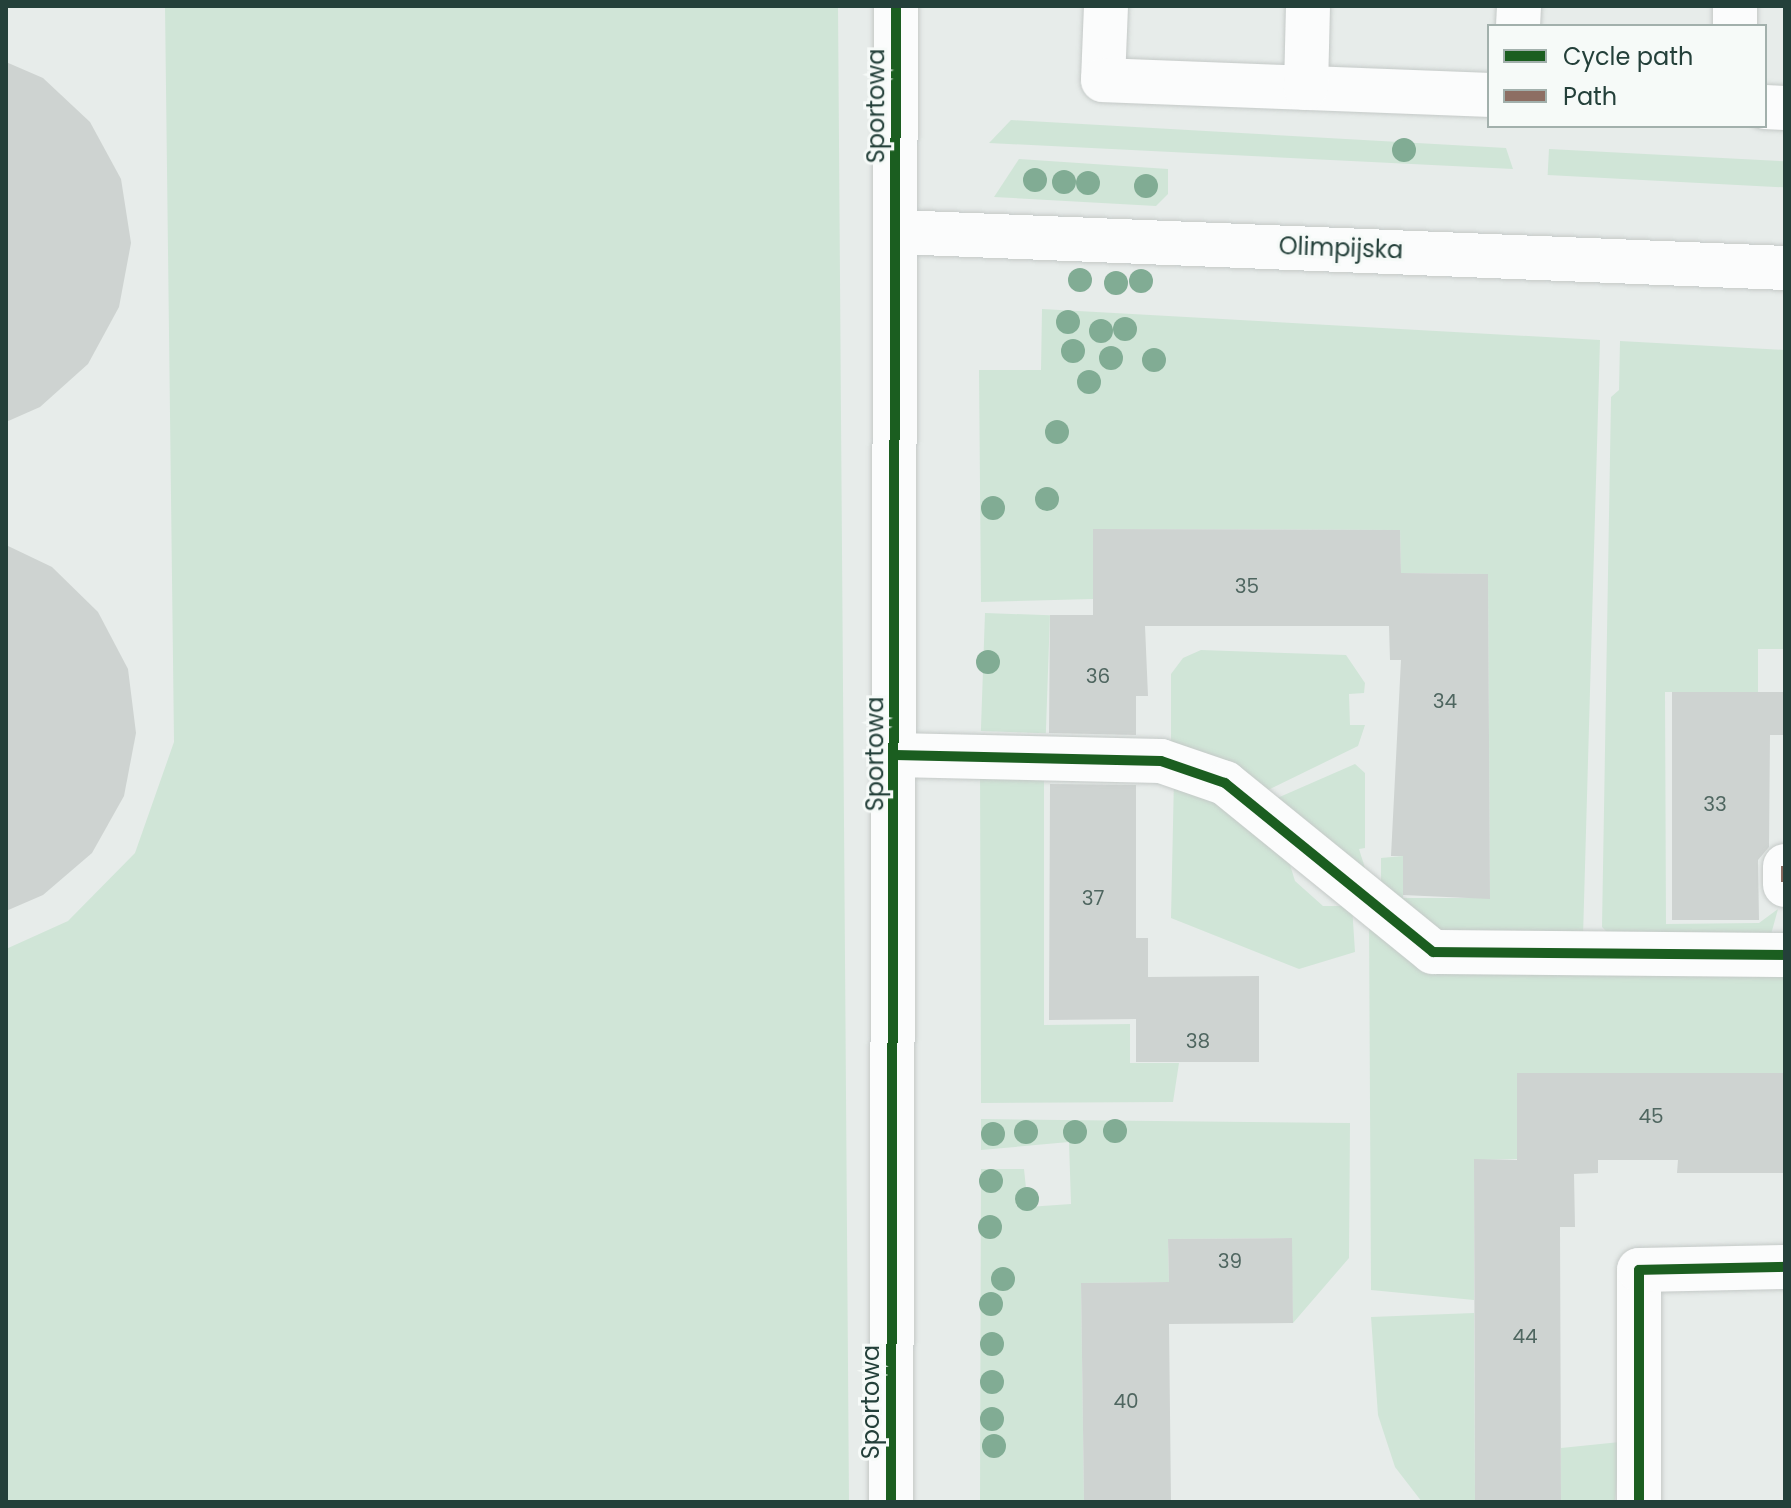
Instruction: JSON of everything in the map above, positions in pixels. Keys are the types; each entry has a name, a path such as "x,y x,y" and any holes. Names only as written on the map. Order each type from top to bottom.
{"street":[{"name":"Sportowa","path":"891,1502 896,6"},
{"path":"1106,6 1103,80 1487,95"},
{"path":"1306,88 1308,6"},
{"name":"Olimpijska","path":"897,232 1785,268"},
{"path":"895,755 1161,761 1225,783 1433,952 1785,955"},
{"path":"1785,866 1785,885"},
{"path":"1639,1502 1639,1270 1785,1267"}],"green space":[{"path":"165,6 838,6 849,1502 6,1502 6,949 68,921 135,853 174,742"},
{"path":"1011,120 1506,148 1513,169 989,143"},
{"path":"1549,149 1785,161 1783,187 1548,175"},
{"path":"1019,159 1168,169 1168,194 1156,206 994,197"},
{"path":"1042,309 1600,340 1583,937 1435,930 1381,892 1381,858 1403,856 1403,898 1490,898 1488,574 1401,573 1400,530 1094,529 1093,599 981,602 979,370 1041,370"},
{"path":"1620,341 1785,350 1785,649 1758,649 1758,692 1665,692 1666,924 1759,923 1778,909 1770,938 1612,937 1602,927 1611,397 1619,390"},
{"path":"985,613 1050,615 1046,733 981,731"},
{"path":"1201,650 1346,655 1365,683 1364,693 1349,694 1350,725 1365,725 1358,746 1266,791 1171,742 1171,674 1183,658"},
{"path":"1355,764 1365,773 1365,848 1359,849 1365,868 1357,868 1275,799"},
{"path":"980,766 1044,766 1044,1025 1130,1024 1130,1063 1179,1063 1173,1102 981,1103"},
{"path":"1174,777 1214,794 1286,852 1295,881 1323,906 1352,906 1355,952 1299,969 1171,918"},
{"path":"1369,921 1393,942 1785,967 1785,1073 1518,1073 1517,1159 1474,1160 1474,1300 1371,1290"},
{"path":"981,1119 1350,1123 1349,1258 1293,1323 1291,1238 1168,1239 1169,1282 1081,1283 1084,1502 980,1502 981,1169 1024,1169 1028,1207 1071,1204 1069,1142 981,1150"},
{"path":"1474,1313 1475,1502 1422,1502 1395,1467 1378,1415 1371,1317"},
{"path":"1620,1442 1615,1502 1561,1502 1561,1448"}],"building":[{"path":"6,62 43,78 90,122 121,179 131,243 119,307 88,364 40,407 6,422"},
{"path":"1093,529 1400,530 1401,573 1488,574 1490,899 1403,895 1403,856 1391,856 1401,660 1390,660 1389,626 1145,626 1148,696 1136,696 1136,735 1049,733 1050,615 1093,615"},
{"path":"6,545 52,567 98,612 128,669 136,733 124,796 92,853 43,895 6,911"},
{"path":"1672,692 1785,692 1785,735 1770,735 1769,847 1758,860 1759,920 1672,920"},
{"path":"1050,784 1136,785 1136,938 1148,938 1148,977 1259,976 1259,1062 1136,1062 1136,1019 1049,1020"},
{"path":"1517,1073 1785,1073 1785,1173 1677,1173 1678,1160 1598,1160 1598,1173 1574,1174 1575,1227 1560,1227 1561,1502 1475,1502 1474,1159 1517,1160"},
{"path":"1292,1238 1293,1323 1169,1324 1171,1502 1084,1502 1081,1283 1169,1282 1168,1239"}],"marked path":[{"path":"1785,866 1785,885"}],"cycle path":[{"path":"891,1502 896,6"},
{"path":"895,755 1161,761 1225,783 1433,952 1785,955"},
{"path":"1639,1502 1639,1270 1785,1267"}]}
